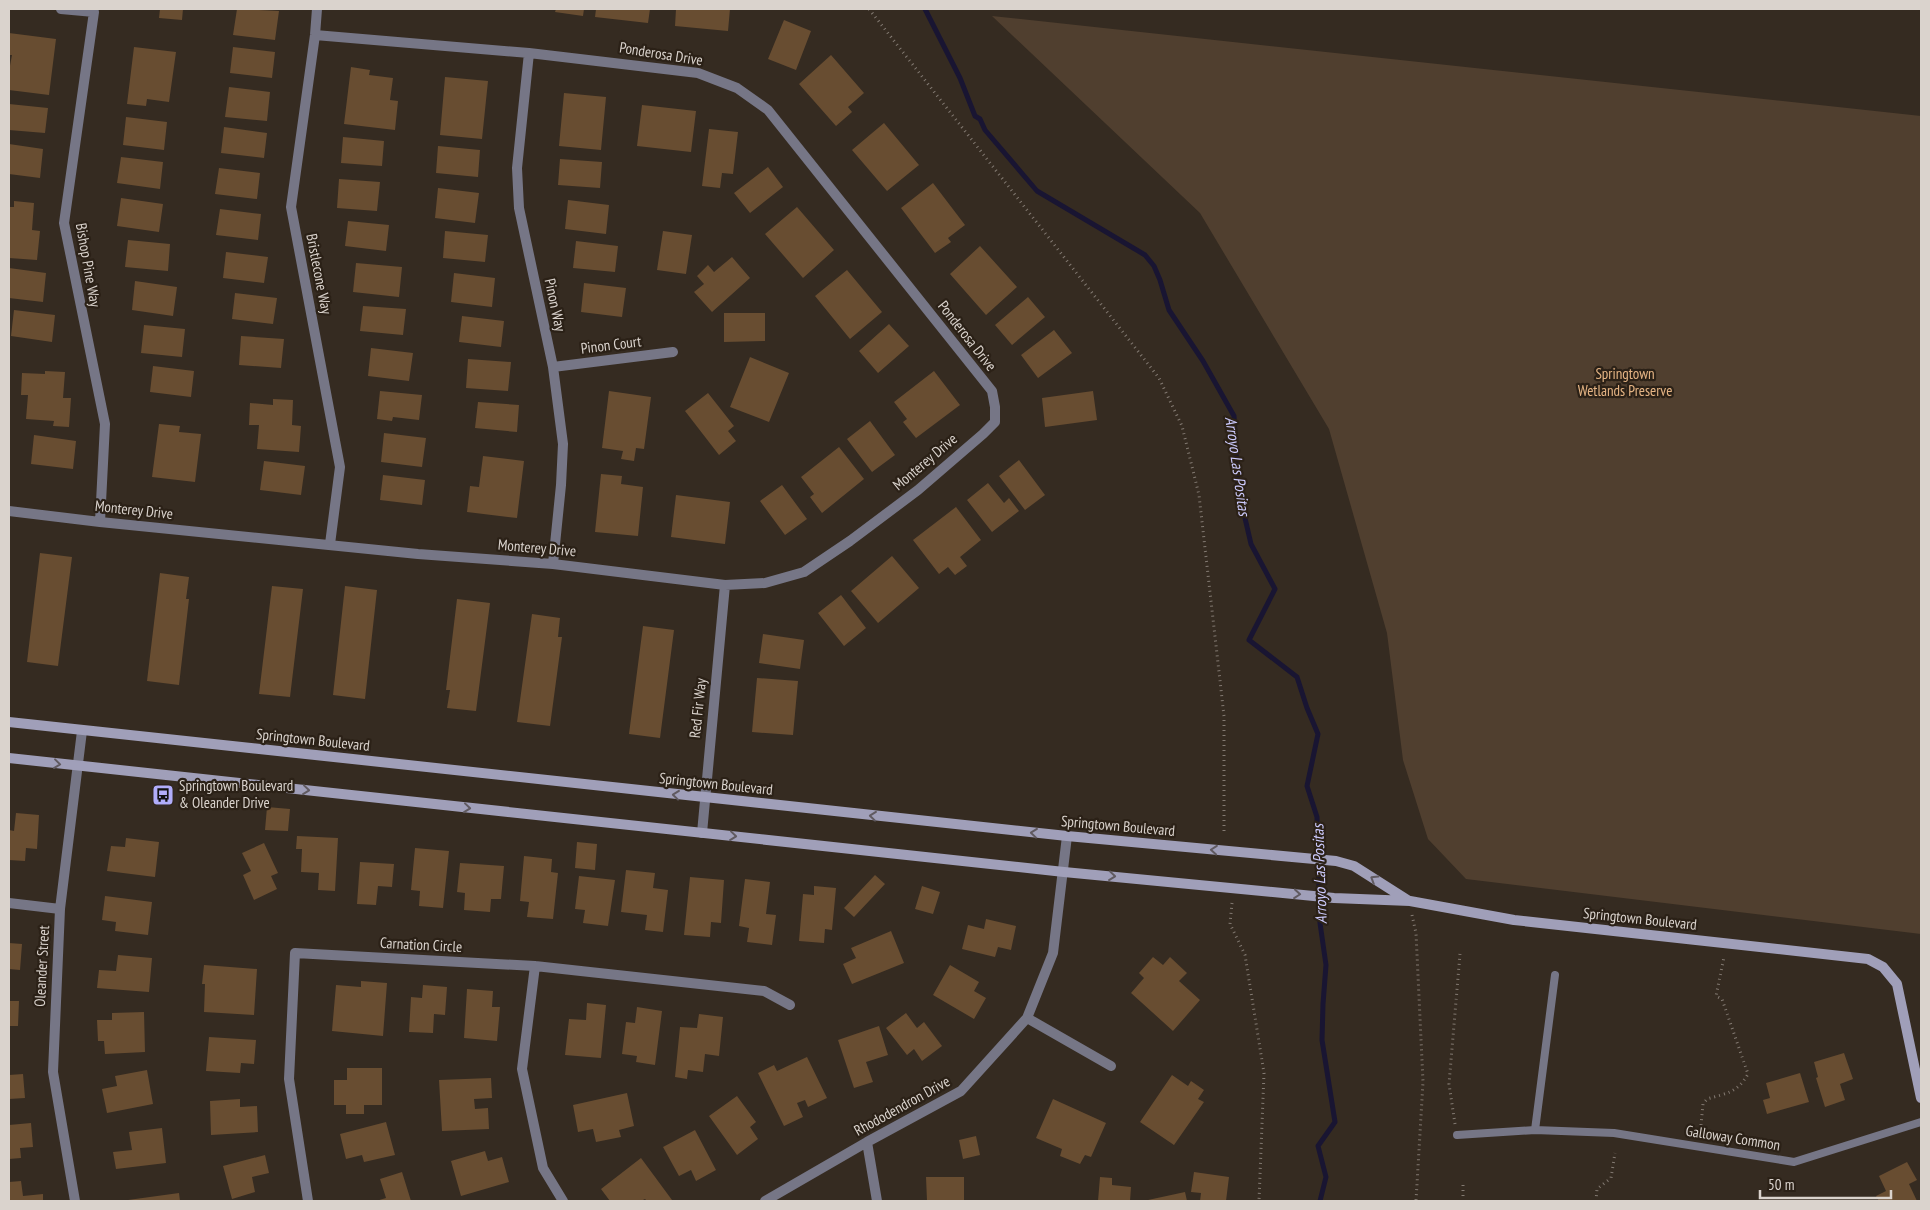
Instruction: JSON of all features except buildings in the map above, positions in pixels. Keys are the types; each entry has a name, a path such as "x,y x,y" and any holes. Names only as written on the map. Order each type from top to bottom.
{"street":[{"name":"Bishop Pine Way","path":"61,9 94,12 64,224 105,424 100,522"},
{"name":"Bristlecone Way","path":"317,9 291,207 340,467 330,544"},
{"name":"Ponderosa Drive","path":"315,35 528,53 698,73 737,88 768,110 992,391 995,407"},
{"name":"Pinon Way","path":"528,53 517,168 519,208 553,367 563,444 553,564"},
{"name":"Pinon Court","path":"553,367 673,352"},
{"name":"Monterey Drive","path":"9,511 418,554 553,564 725,585 765,582 804,572 918,490 995,422 995,407"},
{"name":"Red Fir Way","path":"702,833 725,585"},
{"name":"Springtown Boulevard","path":"9,722 1067,836 1336,861 1354,866 1410,901"},
{"name":"Oleander Street","path":"75,1201 52,1072 60,909 82,730"},
{"name":"Springtown Boulevard","path":"9,758 1064,872 1334,898 1410,901 1514,920 1868,959 1883,967 1897,984 1921,1098"},
{"name":"Rhododendron Drive","path":"765,1201 866,1142 961,1091 1028,1018 1053,953 1067,836"},
{"path":"9,903 60,909"},
{"name":"Carnation Circle","path":"308,1201 289,1079 295,953 535,966 764,991 790,1005"},
{"path":"535,966 522,1069 543,1168 563,1201"},
{"path":"1028,1018 1111,1066"},
{"path":"866,1142 877,1201"}],"lane":[{"path":"1535,1130 1556,975"},
{"name":"Galloway Common","path":"1457,1135 1535,1130 1614,1133 1794,1162 1921,1122"}],"path":[{"path":"869,9 1159,378 1182,426 1198,495 1224,716 1224,832"},
{"path":"1410,901 1416,933 1423,1082 1416,1201"},
{"path":"1232,903 1230,924 1245,955 1264,1073 1259,1201"},
{"path":"1457,1135 1448,1084 1460,954"},
{"path":"1697,1146 1702,1124 1703,1104 1707,1099 1734,1091 1748,1074 1722,999 1716,996 1724,957"},
{"path":"1596,1201 1597,1189 1612,1178 1615,1153"},
{"path":"1463,1183 1463,1201"}],"green space":[{"name":"Springtown Wetlands Preserve","path":"992,16 1921,116 1921,934 1466,879 1428,839 1403,760 1387,633 1329,429 1200,213"}],"waterway":[{"name":"Arroyo Las Positas","path":"925,9 960,78 975,116 980,119 985,130 1037,191 1145,255 1154,266 1169,310 1203,361 1234,416 1238,488 1251,544 1275,589 1249,640 1297,677 1318,734 1307,786 1317,817 1320,923 1326,965 1322,1040 1335,1122 1318,1146 1326,1177 1320,1201"}],"place":[{"name":"Springtown Boulevard & Oleander Drive","path":"163,795"}]}
